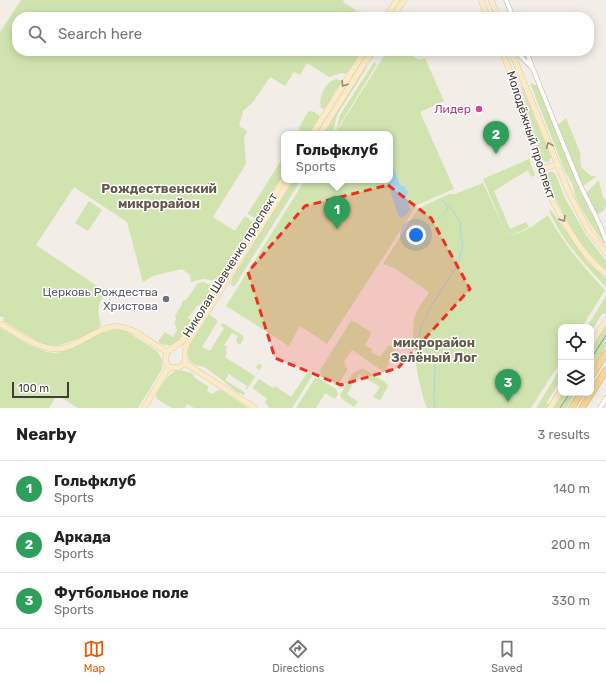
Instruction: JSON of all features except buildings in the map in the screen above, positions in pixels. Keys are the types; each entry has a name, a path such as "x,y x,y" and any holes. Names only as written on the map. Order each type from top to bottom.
{"main road":[{"path":"389,12 397,0"},
{"path":"396,12 404,0"},
{"path":"481,0 486,12"},
{"path":"490,0 496,12"},
{"path":"321,131 326,117 362,56"},
{"path":"314,131 369,56"},
{"name":"Молодёжный проспект","path":"504,56 522,103 553,202 585,253 606,274"},
{"name":"Молодёжный проспект","path":"514,56 570,196 589,231 606,253"},
{"path":"542,169 557,164"},
{"name":"Николая Шевченко проспект","path":"172,348 182,341 281,183"},
{"name":"Николая Шевченко проспект","path":"185,354 187,344 288,183"},
{"path":"594,339 606,320"},
{"path":"0,324 36,344 48,348 58,349 68,347 106,329 120,327 130,330 167,352"},
{"path":"169,367 165,360 167,352 172,348 181,349 185,354 185,363"},
{"path":"594,372 606,353"},
{"path":"169,367 178,368 185,363"},
{"path":"185,363 255,408"},
{"path":"144,408 169,367"},
{"path":"582,408 606,370"},
{"path":"550,408 558,396"},
{"path":"572,408 579,396"}],"street":[{"path":"506,0 511,12"},
{"path":"521,56 534,70"},
{"path":"528,56 579,182 600,224 606,241"},
{"path":"600,224 606,229"},
{"path":"600,408 606,398"}],"highlighted area":[{"path":"388,185 431,218 470,289 398,368 341,385 275,358 248,272 305,206"}],"green space":[{"path":"21,0 344,0 343,2 358,12 13,12"},
{"path":"12,14 12,56 358,56 354,65 346,74 342,73 329,77 307,63 300,75 294,72 285,86 270,77 253,102 243,111 239,126 246,130 247,133 244,137 246,164 213,217 235,231 245,216 253,223 216,280 203,279 191,282 190,275 182,269 153,276 143,282 127,222 74,187 36,245 106,292 99,304 98,311 101,325 97,330 57,346 42,344 3,321 4,318 0,316 0,32"},
{"path":"374,56 337,115 334,128 332,131 324,131 364,69"},
{"path":"384,56 413,56 419,60 425,58 444,101 420,112 454,189 417,205 327,344 300,326 289,346 226,306 303,183 393,183 393,131 337,131"},
{"path":"374,62 377,64 335,131 340,115"},
{"path":"336,79 342,81 340,86 335,91 327,108 321,108 320,104 323,90 329,83"},
{"path":"530,83 538,86 581,193 599,227 606,246 590,223 576,198 572,183 564,169"},
{"path":"521,87 551,157 549,162 545,162 543,159"},
{"path":"312,111 319,115 319,118 312,131 299,131 299,127 308,112"},
{"path":"566,118 580,152 581,167 591,176 597,176 583,186 558,125"},
{"path":"529,159 535,175 531,177 528,170 494,191 510,229 526,222 529,227 518,233 512,234 506,232 483,179"},
{"path":"281,161 281,180 258,216 255,218 248,213"},
{"path":"552,171 556,175 565,198 586,235 606,261 606,270 588,252 571,228 557,202 548,178 548,173"},
{"path":"599,180 603,198 606,200 606,203 603,211 597,214 586,193"},
{"path":"291,183 299,183 234,287 230,284"},
{"path":"483,183 506,232 510,234 515,234 527,229 548,215 574,254 605,290 584,324 558,324 558,366 531,408 427,408 418,375 413,333 416,313 429,292 394,268 383,264 417,210 449,194 455,194"},
{"path":"89,201 102,210 88,231 75,223"},
{"path":"551,210 587,261 606,279 606,287 567,242 554,222 549,211"},
{"path":"204,282 210,285 212,289 188,318 191,320 183,335 179,340 170,345 159,343 159,340 165,332 173,337 177,330 174,322 176,320 175,316 182,304 182,301 186,300 198,283"},
{"path":"606,296 606,314 602,314 594,327 594,324 589,324"},
{"path":"208,315 218,321 202,347 210,351 224,328 220,325 223,323 242,335 244,338 240,345 236,342 238,336 232,333 224,345 227,347 225,357 255,376 259,370 256,367 259,363 262,366 247,389 245,389 247,386 229,374 225,380 244,392 244,395 204,367 192,363 188,358 189,346 192,339"},
{"path":"351,321 370,331 371,334 365,345 372,349 371,352 380,357 389,345 396,349 388,361 389,364 384,372 352,350 344,362 346,364 345,367 348,369 340,382 341,385 338,386 321,376 320,370"},
{"path":"606,324 606,346 594,365 594,343"},
{"path":"0,328 32,346 53,353 70,349 102,333 119,330 127,332 152,347 160,355 162,369 138,408 78,408 57,395 49,408 0,408"},
{"path":"360,369 364,369 385,382 388,386 379,400 373,397 380,387 359,374 347,394 358,402 354,407 342,399 340,395 352,374"},
{"path":"179,370 192,373 195,378 209,387 207,391 213,394 216,391 221,390 248,408 194,408 187,404 185,408 172,408 157,399 156,395 168,377"},
{"path":"310,372 312,376 292,408 269,408 265,402 267,399 254,389 253,390 253,387 259,379 273,388 275,386 291,397 307,373"},
{"path":"558,373 558,386 547,402 549,406 548,408 536,408"},
{"path":"315,378 318,378 336,389 338,394 335,399 325,393 316,408 296,408"},
{"path":"560,396 573,396 567,408 553,408"}],"water":[{"path":"393,168 400,185 404,186 408,192 406,197 410,210 401,218 398,215 388,183 393,183"}],"waterway":[{"path":"435,408 435,363 429,356 419,334 427,313 458,264 463,245 460,222 454,212 442,200"},
{"path":"438,219 447,208"}],"tram line":[{"path":"594,354 606,335"},
{"path":"560,408 568,396"}],"place":[{"name":"Лидер","path":"479,109"},
{"name":"Аркада","path":"496,154"},
{"name":"Гольфклуб","path":"337,229"},
{"name":"Церковь Рождества Христова","path":"166,299"},
{"name":"Футбольное поле","path":"508,402"}],"district":[{"name":"Рождественский микрорайон","path":"159,196"},
{"name":"микрорайон Зелёный Лог","path":"434,350"}]}
